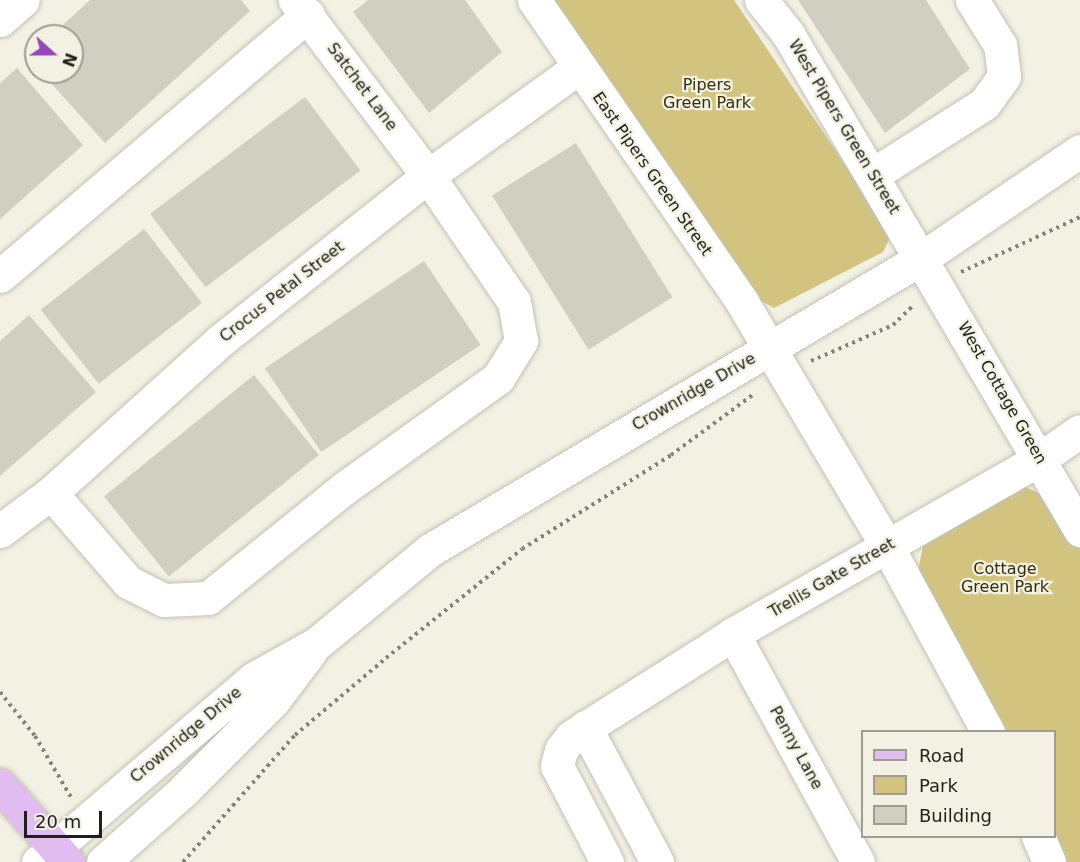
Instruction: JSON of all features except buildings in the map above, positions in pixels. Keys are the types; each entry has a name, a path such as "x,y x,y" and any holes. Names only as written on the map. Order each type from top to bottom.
{"main road":[{"path":"0,785 54,857"}],"street":[{"path":"0,20 23,0"},
{"name":"East Pipers Green Street","path":"534,0 578,68 742,302 887,546 987,730"},
{"name":"West Pipers Green Street","path":"761,0 788,34 930,270"},
{"path":"872,175 984,104 1004,76 1000,45 972,0"},
{"path":"0,276 302,8"},
{"name":"Satchet Lane","path":"51,493 128,582 164,600 208,598 343,489 498,378 521,341 514,302 429,176 302,8"},
{"name":"Crocus Petal Street","path":"0,531 51,493 221,340 429,176 578,68"},
{"name":"Crownridge Drive","path":"54,857 89,818 253,679 316,644 430,550 466,526 776,361 930,270 1080,151"},
{"name":"West Cottage Green","path":"930,270 1041,458 1080,530"},
{"name":"Trellis Gate Street","path":"607,862 557,766 561,750 585,727 733,634 1041,458 1080,431"},
{"name":"Penny Lane","path":"733,634 858,862"},
{"name":"Crownridge Drive","path":"103,862 182,792 273,701 316,644"},
{"path":"585,727 657,862"},
{"path":"1038,838 1049,862"}],"path":[{"path":"183,862 295,735 386,658 522,549 671,455 776,361 893,325 930,270 1080,217"},
{"path":"0,692 36,736 74,801 89,818"}],"green space":[{"name":"Pipers Green Park","path":"553,0 734,0 892,234 883,252 774,308 758,299"},
{"name":"Cottage Green Park","path":"1018,484 1053,499 1080,549 1080,862 1065,862 1054,838 1056,730 1004,730 918,571 924,541"}]}
